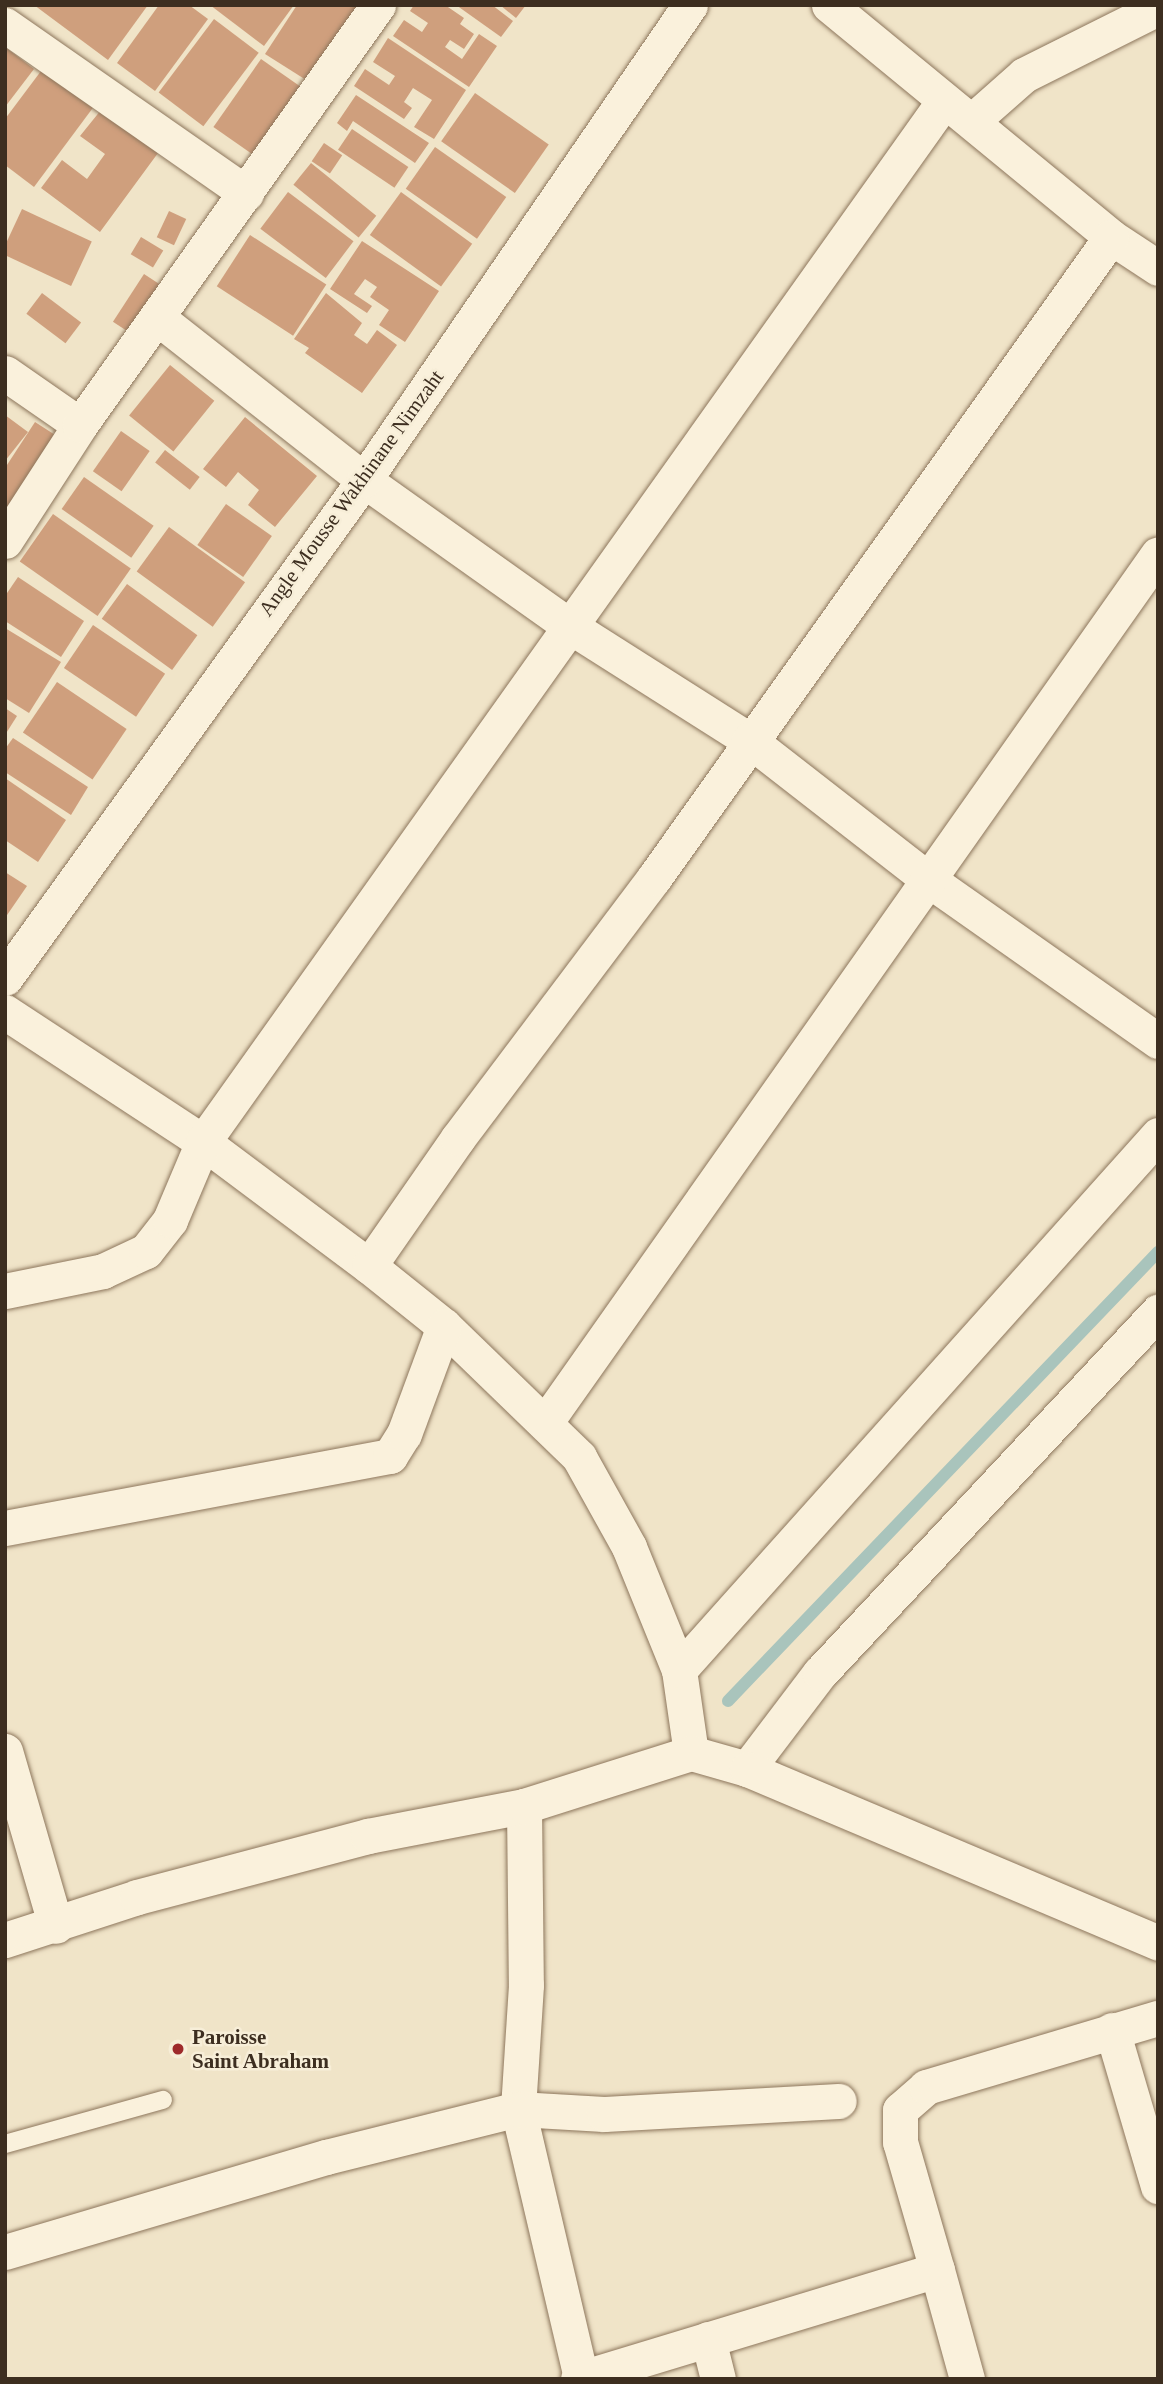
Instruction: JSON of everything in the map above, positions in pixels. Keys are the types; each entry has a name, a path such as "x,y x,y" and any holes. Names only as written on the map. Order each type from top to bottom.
{"street":[{"path":"5,541 80,425 379,5"},
{"name":"Angle Mousse Wakhinane Nimzaht","path":"5,978 364,480 690,5"},
{"path":"829,5 1111,237 1157,267"},
{"path":"972,121 1024,75 1158,9"},
{"path":"5,25 246,192"},
{"path":"5,1291 103,1272 146,1251 170,1220 204,1142 944,101"},
{"path":"369,1266 1111,237"},
{"path":"158,318 364,480 571,627 749,740 929,880 1158,1041"},
{"path":"5,373 80,425"},
{"path":"545,1423 1158,554"},
{"path":"5,1012 204,1142 369,1266 444,1326 579,1457 602,1492 679,1671 691,1753"},
{"path":"679,1671 1158,1135"},
{"path":"747,1769 820,1673 1158,1312"},
{"path":"5,1528 390,1456 404,1434 444,1326"},
{"path":"5,1751 56,1926"},
{"path":"5,1940 56,1926 137,1897 369,1836 524,1806 691,1753 747,1769 1158,1942"},
{"path":"524,1806 526,1985 518,2109 580,2378 937,2270"},
{"path":"967,2379 900,2142 900,2110 926,2087 1158,2018"},
{"path":"1112,2031 1158,2186"},
{"path":"5,2252 326,2157 518,2109 604,2114 839,2101"},
{"path":"708,2339 718,2379"}],"lane":[{"path":"5,2144 163,2100"}],"building":[{"path":"34,5 148,5 108,60"},
{"path":"159,5 189,5 208,19 155,91 117,63"},
{"path":"210,5 294,5 264,46"},
{"path":"297,5 358,5 314,85 265,54"},
{"path":"414,5 445,5 464,18 460,24 474,34 464,49 450,40 445,47 462,59 479,34 497,46 469,87 393,36 404,20 422,32 428,23 410,11"},
{"path":"456,5 492,5 513,21 501,37"},
{"path":"500,5 526,5 516,18"},
{"path":"214,19 259,53 203,126 159,92"},
{"path":"388,38 466,90 434,139 414,127 432,100 413,88 404,102 412,108 404,119 354,86 365,69 389,85 395,76 373,62"},
{"path":"5,47 34,69 5,107"},
{"path":"261,59 306,91 258,159 213,127"},
{"path":"44,67 95,105 34,187 5,165 5,119"},
{"path":"475,93 549,145 515,193 441,141"},
{"path":"356,95 429,143 415,163 353,121 347,131 337,123"},
{"path":"101,110 158,153 100,232 41,188 62,160 87,179 105,154 80,136"},
{"path":"352,129 408,167 394,188 338,150"},
{"path":"324,143 342,155 330,174 312,161"},
{"path":"435,147 506,197 477,239 406,189"},
{"path":"311,163 376,216 359,238 293,185"},
{"path":"288,192 353,241 326,278 260,229"},
{"path":"401,192 472,244 441,287 370,235"},
{"path":"22,209 92,242 71,286 5,255 5,245"},
{"path":"169,211 186,219 174,245 157,237"},
{"path":"250,235 326,285 293,336 217,286"},
{"path":"141,237 163,250 153,268 131,254"},
{"path":"362,241 439,291 405,342 379,325 389,310 370,297 377,287 365,279 354,294 372,306 367,313 330,289"},
{"path":"144,274 161,285 130,333 113,322"},
{"path":"42,293 81,322 65,343 26,314"},
{"path":"326,293 362,323 354,335 367,344 377,330 397,345 362,393 305,353 309,348 294,339"},
{"path":"170,365 214,401 173,451 129,416"},
{"path":"5,415 28,432 5,461"},
{"path":"245,417 317,476 275,527 248,505 259,490 238,472 226,487 203,469"},
{"path":"35,422 66,442 5,518 5,468"},
{"path":"121,431 150,451 122,491 93,471"},
{"path":"165,450 200,477 190,490 155,463"},
{"path":"84,477 154,526 131,558 62,509"},
{"path":"226,504 272,536 243,577 197,545"},
{"path":"53,514 131,568 98,616 20,562"},
{"path":"169,527 245,582 213,627 137,571"},
{"path":"18,577 84,621 61,657 5,621 5,596"},
{"path":"127,584 197,635 172,670 102,619"},
{"path":"93,625 165,674 136,717 64,668"},
{"path":"5,628 61,662 29,713 5,698"},
{"path":"57,682 127,729 93,780 23,733"},
{"path":"5,708 17,716 5,735"},
{"path":"13,738 88,787 71,815 5,772 5,749"},
{"path":"5,778 66,820 38,862 5,840"},
{"path":"5,872 27,886 5,918"}],"waterway":[{"path":"728,1701 1158,1252"}],"place":[{"name":"Paroisse Saint Abraham","path":"178,2049"}]}
